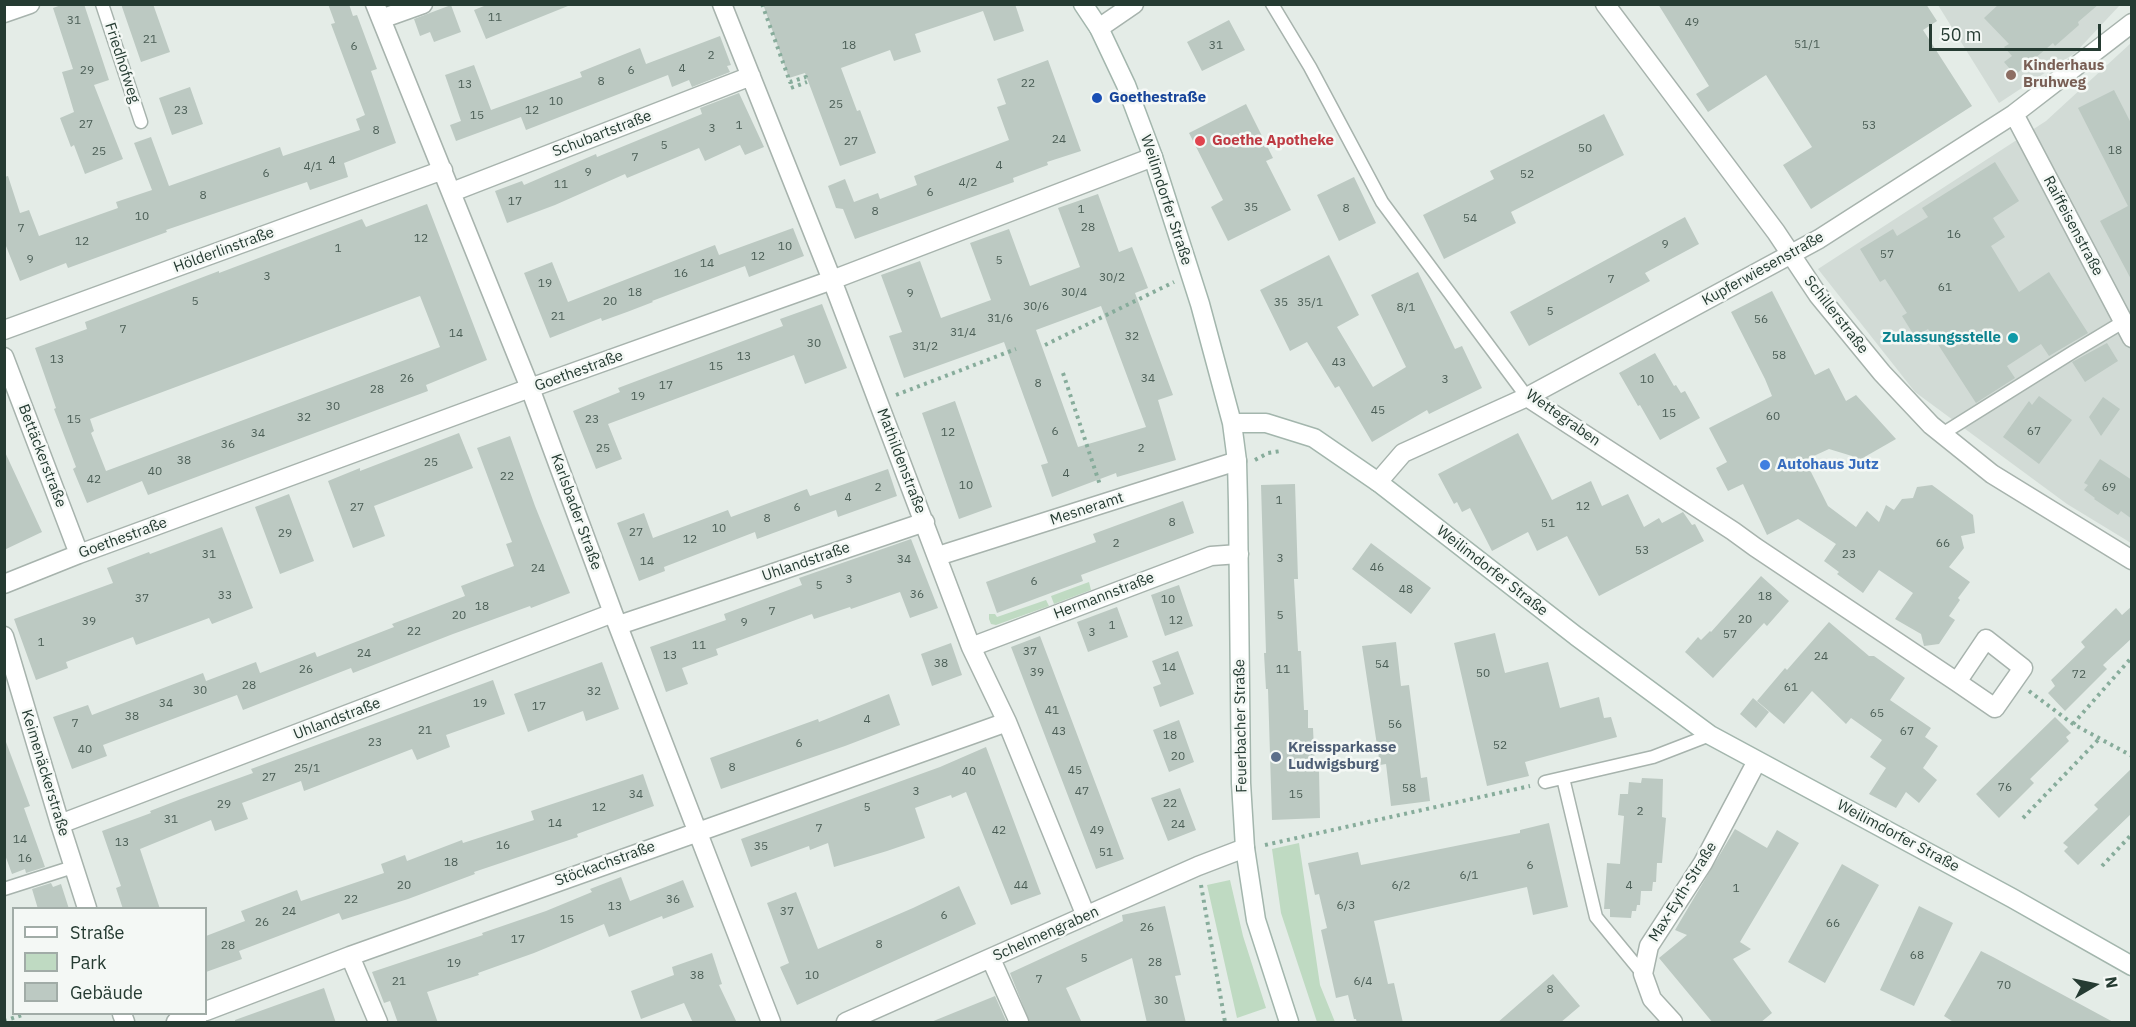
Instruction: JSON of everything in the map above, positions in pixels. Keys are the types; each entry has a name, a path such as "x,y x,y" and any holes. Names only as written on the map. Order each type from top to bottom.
{"street":[{"path":"4,13 30,4"},
{"path":"378,12 423,4"},
{"name":"Mathildenstraße","path":"722,4 832,280 938,556 970,647 1007,722 1086,916"},
{"name":"Weilimdorfer Straße","path":"1083,4 1099,28 1126,85 1153,157 1191,274 1232,423 1266,423 1314,438 1378,482 1576,636 1710,735 2012,898 2132,966"},
{"path":"1099,28 1134,4"},
{"name":"Schillerstraße","path":"1605,4 1791,254 1818,295 1882,373 1942,434 1992,474 2132,560"},
{"name":"Karlsbader Straße","path":"378,12 444,170 530,388 696,832 771,1023"},
{"name":"Kupferwiesenstraße","path":"1378,482 1403,453 1527,397 1820,239 2014,114 2132,23"},
{"name":"Schubartstraße","path":"452,192 751,76"},
{"name":"Raiffeisenstraße","path":"2014,114 2128,330"},
{"name":"Goethestraße","path":"4,584 79,554 530,388 832,280 1153,157"},
{"name":"Hölderlinstraße","path":"4,330 444,170"},
{"name":"Bettäckerstraße","path":"4,357 79,554"},
{"name":"Wettegraben","path":"1527,397 1733,531 1995,708 2015,679"},
{"name":"Feuerbacher Straße","path":"1232,423 1237,461 1240,783 1245,848 1256,920 1289,1023"},
{"name":"Mesneramt","path":"938,556 1237,461"},
{"name":"Uhlandstraße","path":"60,824 616,619 925,522"},
{"name":"Hermannstraße","path":"970,647 1211,556 1239,554"},
{"name":"Keimenäckerstraße","path":"4,636 86,907"},
{"path":"1957,682 1986,639 2023,668 2015,679"},
{"name":"Stöckachstraße","path":"207,1011 350,956 1007,722"},
{"name":"Max-Eyth-Straße","path":"1643,974 1649,946 1704,863 1757,761"},
{"name":"Schelmengraben","path":"846,1023 1198,866 1245,848"},
{"path":"350,956 378,1023"},
{"path":"991,959 1019,1023"},
{"path":"1643,974 1652,999 1673,1023"},
{"path":"176,1023 197,1015"}],"lane":[{"name":"Friedhofweg","path":"102,4 141,122"},
{"name":"Wettegraben","path":"1272,4 1310,67 1382,202 1527,397"},
{"path":"1942,434 2073,352 2128,330"},
{"path":"1545,782 1653,757 1710,735"},
{"path":"1563,778 1596,918 1643,974"},
{"path":"4,888 74,867"}],"path":[{"path":"762,4 790,82 806,77 808,82 791,88"},
{"path":"1045,345 1191,274"},
{"path":"1168,275 1173,293"},
{"path":"878,402 1016,349"},
{"path":"1063,373 1106,502"},
{"path":"2073,724 2132,657"},
{"path":"2015,679 2073,724 2132,756"},
{"path":"2023,818 2099,739"},
{"path":"1245,848 1545,782"},
{"path":"2102,866 2132,834"},
{"path":"1198,866 1225,1023"},
{"path":"4,1021 23,1015"}],"shaded area":[{"name":"Kinderhaus Bruhweg","path":"1938,5 2120,5 2075,53 1999,103"},
{"path":"2131,43 2131,543 2067,504 1915,392 1818,269 2046,121"}],"green space":[{"path":"1089,582 1091,590 1054,604 1051,596"},
{"path":"1046,600 1049,606 996,625 991,624 989,619 989,614 995,614 997,617"},
{"path":"1299,843 1320,985 1335,1022 1317,1022 1281,913 1272,849"},
{"path":"1230,880 1243,936 1266,1008 1237,1018 1207,885"}],"building":[{"path":"64,4 84,4 109,80 94,85 123,159 85,174 60,118 74,112 62,72 73,69 53,8"},
{"path":"121,4 153,4 170,52 141,62"},
{"path":"328,4 349,4 353,16 357,15 377,69 371,71 396,143 344,163 348,177 310,190 307,182 166,230 167,232 68,268 66,263 20,281 4,241 4,177 8,176 20,213 29,210 39,236 118,208 116,202 152,190 134,143 151,137 169,186 280,147 283,156 360,130 356,119 365,115 331,24 335,23"},
{"path":"489,4 568,4 568,6 486,39 474,10"},
{"path":"763,4 1015,4 1024,31 994,41 983,11 915,34 921,52 894,61 890,50 841,68 876,153 840,166 805,73 789,78"},
{"path":"1658,4 1926,4 1937,21 1923,30 1972,106 1811,209 1783,165 1812,147 1766,75 1708,112 1696,94 1709,86"},
{"path":"1999,4 2099,4 2055,46 2053,43 2015,75 2004,62 2012,56 2004,47 2009,44 1984,18"},
{"path":"451,5 461,32 434,42 430,32 420,36 414,19"},
{"path":"1229,20 1245,50 1202,71 1187,42"},
{"path":"720,36 731,65 727,66 730,72 692,87 689,80 672,87 668,75 526,130 521,117 456,141 450,125 461,121 445,75 474,65 491,110 582,77 580,72 640,48 646,64"},
{"path":"1048,60 1081,151 1047,162 1048,165 1013,178 1014,182 855,239 843,209 836,208 828,186 845,179 854,202 878,193 880,199 917,185 914,176 1009,140 997,107 1006,104 997,79"},
{"path":"190,87 203,124 172,135 159,98"},
{"path":"2114,90 2132,125 2132,281 2100,221 2128,206 2078,108"},
{"path":"739,93 764,147 745,155 740,145 705,161 699,148 627,178 625,174 507,223 495,191 522,181 524,185 596,154 597,157 702,114 700,108"},
{"path":"1246,104 1273,158 1266,161 1291,210 1228,241 1211,207 1223,200 1189,133"},
{"path":"1604,114 1624,155 1511,212 1516,223 1444,259 1423,215 1494,179 1490,171"},
{"path":"1995,162 2019,201 1993,218 2005,237 1991,246 2019,292 2049,272 2088,333 2049,356 2041,344 2007,366 2015,378 1976,403 1928,329 1915,337 1902,316 1907,313 1885,279 1880,282 1860,249 1893,229 1897,236 1928,217 1922,208"},
{"path":"1354,177 1376,223 1339,241 1317,195"},
{"path":"1098,194 1119,252 1132,247 1148,288 1135,293 1173,395 1158,400 1176,460 1117,477 1116,473 1052,497 1041,465 1048,463 1004,342 904,378 889,336 902,332 881,275 920,261 941,318 991,300 970,243 1009,229 1030,286 1080,267 1058,208","holes":["1101,306 1146,427 1078,447 1036,330"]},
{"path":"427,204 487,360 426,385 428,391 148,495 142,481 87,503 73,469 76,467 54,409 56,408 35,348 87,329 85,322 219,271 219,273 362,219 366,227","holes":["420,296 440,347 106,471 91,433 94,431 90,419"]},
{"path":"1685,217 1699,244 1645,273 1650,281 1529,346 1510,312"},
{"path":"793,228 804,256 749,277 745,266 627,312 602,321 601,318 550,338 524,273 552,262 568,302 715,245 719,255"},
{"path":"1329,255 1359,315 1337,327 1373,387 1406,367 1371,295 1418,272 1455,349 1462,346 1482,388 1429,414 1427,410 1372,442 1339,386 1335,388 1307,342 1290,351 1260,290"},
{"path":"1772,291 1815,375 1829,368 1846,401 1856,395 1896,439 1854,463 1852,456 1829,449 1805,460 1828,506 1856,527 1867,511 1879,522 1886,505 1894,510 1902,499 1913,498 1917,487 1932,485 1973,515 1975,533 1961,536 1964,548 1949,567 1970,582 1958,598 1960,600 1949,616 1955,620 1939,644 1924,646 1921,634 1895,619 1913,593 1879,570 1863,593 1837,574 1839,572 1824,561 1836,544 1798,519 1767,535 1743,484 1728,491 1716,468 1727,462 1709,428 1772,396 1731,312"},
{"path":"822,304 847,368 805,384 794,355 608,424 622,459 596,469 573,411 620,392 618,388 783,326 780,319"},
{"path":"2107,343 2118,361 2085,382 2072,362"},
{"path":"1655,353 1674,386 1676,385 1681,393 1685,391 1700,418 1660,440 1619,373"},
{"path":"2039,396 2072,420 2039,464 2003,437 2029,401 2032,405"},
{"path":"2103,397 2120,409 2101,436 2089,417"},
{"path":"955,401 992,507 959,519 922,413"},
{"path":"459,433 473,468 374,506 385,536 353,548 328,481"},
{"path":"1518,433 1552,500 1591,481 1602,506 1628,494 1644,527 1659,518 1662,523 1683,512 1692,525 1695,524 1704,541 1599,596 1567,536 1537,551 1528,532 1492,551 1470,508 1462,512 1457,502 1454,504 1438,474"},
{"path":"510,436 570,593 453,634 353,673 351,668 243,710 237,695 103,745 107,756 72,769 53,717 88,705 92,715 203,673 206,681 256,662 260,673 315,652 317,657 394,627 392,624 465,596 461,586 514,566 506,544 512,542 477,448"},
{"path":"4,450 42,532 4,550"},
{"path":"2100,459 2132,480 2132,519 2121,511 2118,515 2084,490 2088,485 2084,483"},
{"path":"888,469 897,496 838,517 836,510 757,539 755,532 664,567 665,571 639,581 617,523 644,513 653,538 728,510 731,517 807,489 810,496"},
{"path":"1295,484 1298,579 1294,579 1298,651 1301,651 1304,710 1308,710 1308,728 1313,728 1315,771 1319,771 1320,818 1272,820 1268,689 1266,689 1264,653 1266,653 1261,485"},
{"path":"289,494 314,561 280,574 255,507"},
{"path":"1183,501 1194,533 1081,575 1083,581 997,613 986,582 1096,542 1093,534"},
{"path":"222,527 253,608 212,624 209,618 136,645 133,637 66,662 68,668 36,680 14,619 113,583 107,568"},
{"path":"911,539 938,608 910,618 900,592 814,619 812,614 716,649 718,655 682,668 688,684 666,692 650,647 726,620 724,614 802,585 799,578"},
{"path":"1371,543 1431,588 1411,614 1352,569"},
{"path":"1761,576 1789,601 1767,626 1764,623 1713,678 1685,652 1698,637 1701,640 1711,632"},
{"path":"1179,585 1193,626 1165,636 1151,595"},
{"path":"2132,606 2132,638 2103,665 2107,669 2065,711 2048,693 2055,686 2051,680 2085,647 2081,642 2116,608 2122,615"},
{"path":"1117,607 1128,637 1088,652 1077,622"},
{"path":"1829,622 1869,656 1874,656 1905,678 1890,700 1931,728 1925,737 1938,746 1923,768 1937,780 1919,803 1906,792 1896,808 1869,794 1886,768 1870,757 1882,740 1851,718 1846,724 1812,691 1784,724 1757,701"},
{"path":"1495,633 1505,673 1548,662 1560,708 1599,697 1604,718 1611,717 1617,737 1525,762 1529,776 1487,786 1454,643"},
{"path":"1040,636 1124,859 1096,869 1011,647"},
{"path":"1396,642 1401,686 1409,685 1421,778 1427,777 1430,801 1391,806 1386,764 1380,765 1362,646"},
{"path":"951,643 962,675 932,686 921,654"},
{"path":"1178,651 1194,694 1160,707 1153,687 1161,684 1152,661"},
{"path":"602,662 619,709 586,721 583,711 528,732 514,694"},
{"path":"493,680 505,714 446,735 450,747 417,760 412,749 304,791 301,781 242,803 248,819 215,831 211,820 140,849 159,907 122,907 116,888 121,886 102,831 253,773 251,769"},
{"path":"889,694 900,725 721,789 710,758 818,719 819,722"},
{"path":"1753,698 1769,712 1756,728 1740,714"},
{"path":"2055,717 2071,733 2066,737 2069,741 2030,779 2034,783 1999,818 1976,794"},
{"path":"1179,720 1194,762 1169,772 1153,730"},
{"path":"4,742 6,742 30,806 24,808 45,867 26,873 25,869 12,874 4,852"},
{"path":"986,747 1041,894 1011,905 966,792 915,808 925,838 834,867 828,843 810,850 809,846 751,867 741,839 940,767"},
{"path":"2132,768 2132,813 2078,865 2064,851 2068,847 2063,843 2098,809 2094,805"},
{"path":"643,774 654,806 577,834 578,837 474,872 475,874 408,899 342,920 339,913 239,951 242,959 207,972 207,936 245,921 241,911 297,890 301,901 384,873 381,864 405,855 407,861 462,840 463,843 534,820 531,811"},
{"path":"1642,778 1663,779 1662,817 1666,818 1662,863 1657,863 1656,882 1653,882 1652,891 1641,891 1640,905 1637,905 1636,911 1632,911 1631,918 1610,917 1610,909 1604,909 1607,863 1620,864 1624,816 1618,815 1620,794 1628,794 1629,782 1641,783"},
{"path":"1180,788 1196,830 1168,841 1151,798"},
{"path":"1549,823 1568,907 1533,915 1527,887 1374,921 1388,984 1394,983 1403,1023 1357,1023 1348,995 1336,998 1321,930 1327,928 1319,894 1315,895 1308,863 1358,852 1361,865 1520,833 1520,830"},
{"path":"1735,829 1767,848 1777,830 1799,843 1740,942 1751,949 1733,959 1772,1013 1760,1023 1713,1023 1659,958 1687,935 1675,930"},
{"path":"1842,864 1879,885 1825,983 1788,962"},
{"path":"621,877 630,901 683,880 694,907 663,919 662,916 609,937 604,924 478,973 479,975 427,992 438,1023 398,1023 390,1001 384,1003 372,972 483,935 482,933 546,911 592,892 590,889"},
{"path":"51,883 53,887 61,884 68,907 37,907 32,889"},
{"path":"959,886 976,924 797,1005 780,967 789,963 767,903 796,892 818,949"},
{"path":"1165,906 1181,975 1175,976 1186,1023 1147,1023 1132,958 1066,988 1082,1023 1030,1023 1010,973 1123,921 1122,915"},
{"path":"1919,906 1953,923 1914,1006 1880,990"},
{"path":"1981,951 2115,1023 1955,1023 1944,1016"},
{"path":"712,953 722,984 719,985 737,1023 693,1023 684,1003 641,1019 631,991 674,975 672,967"},
{"path":"1553,974 1580,1006 1560,1023 1497,1023"},
{"path":"324,988 336,1023 235,1023 235,1020"},
{"path":"995,996 1007,1023 931,1023 931,1022"}],"place":[{"name":"Kinderhaus Bruhweg","path":"2011,75"},
{"name":"Goethestraße","path":"1097,98"},
{"name":"Goethe Apotheke","path":"1200,141"},
{"name":"Zulassungsstelle","path":"2013,338"},
{"name":"Autohaus Jutz","path":"1765,465"},
{"name":"Kreissparkasse Ludwigsburg","path":"1276,757"}]}
